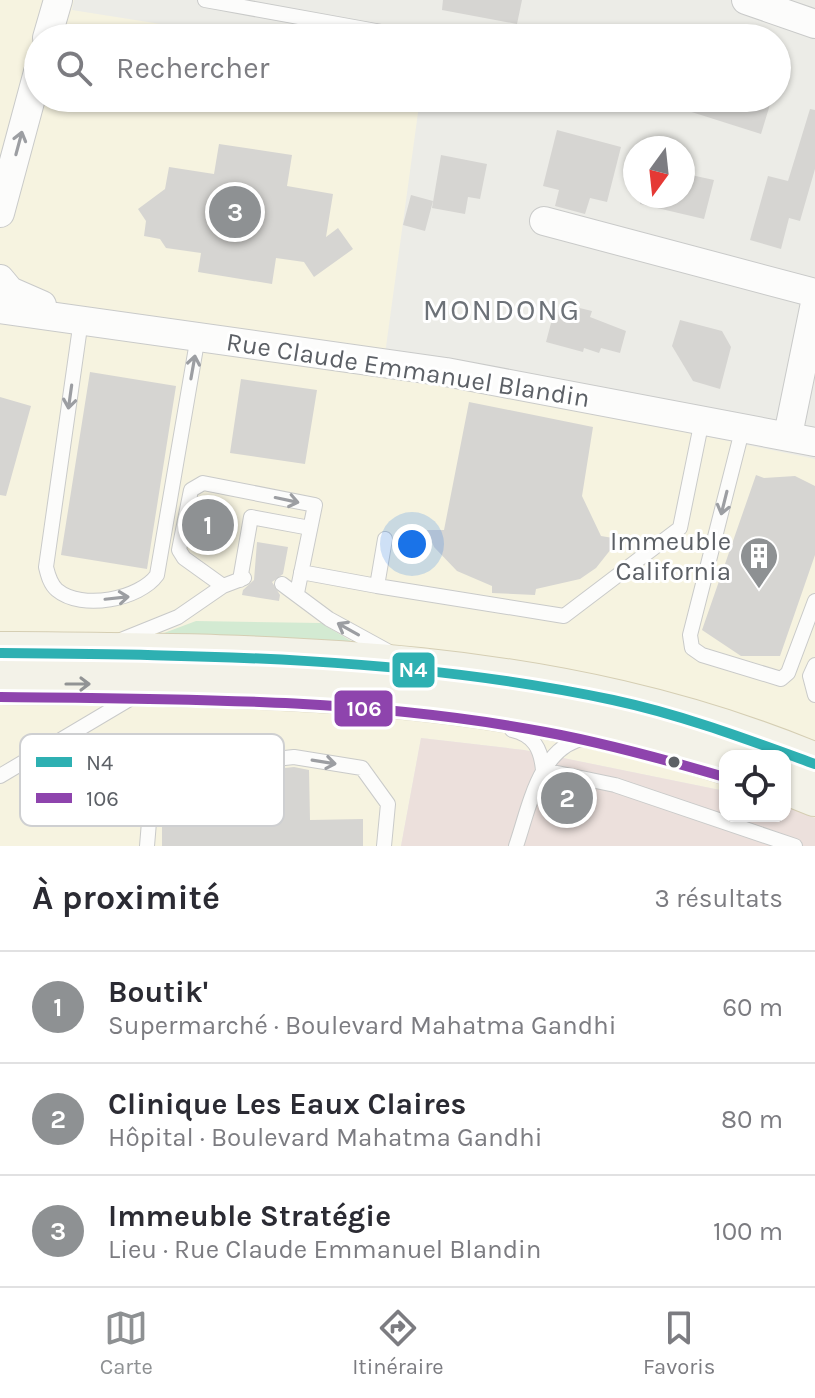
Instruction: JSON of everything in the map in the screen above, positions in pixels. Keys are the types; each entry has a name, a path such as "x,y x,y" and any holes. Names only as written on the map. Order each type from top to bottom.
{"main road":[{"path":"0,653 219,653 416,667 509,680 657,709 734,732 815,764"},
{"path":"0,683 169,684 328,691 574,721 713,759"},
{"path":"791,785 815,795"}],"street":[{"path":"51,24 58,0"},
{"path":"746,0 815,24"},
{"path":"0,213 27,112"},
{"path":"544,221 815,293"},
{"path":"0,279 10,291 21,297 81,320"},
{"path":"802,438 815,303"},
{"name":"Rue Claude Emmanuel Blandin","path":"0,309 446,372 802,438"}],"lane":[{"path":"205,0 337,24"},
{"path":"81,320 46,567 57,590 70,597 109,600 132,596 148,588 157,575 198,336"},
{"path":"301,572 564,616 680,528 702,420"},
{"path":"743,427 690,635 692,648 702,655 781,679 788,673 815,601"},
{"path":"223,586 184,558 179,550 191,490 203,483 315,505 297,593"},
{"path":"84,654 178,617 223,586 242,579 256,493"},
{"path":"251,517 310,528"},
{"path":"377,586 385,539"},
{"path":"282,584 329,619 416,667"},
{"path":"815,665 810,676 815,695"},
{"path":"68,734 115,706 169,684"},
{"path":"328,691 519,732 537,745 543,770"},
{"path":"516,846 543,770 565,746 596,737 713,759"},
{"path":"284,758 362,768 388,804 384,846"},
{"path":"0,776 20,767"},
{"path":"543,770 626,788 795,846"},
{"path":"147,846 149,826"}],"shaded area":[{"path":"0,0 74,0 72,10 160,24 24,24 24,112 418,112 383,369 815,459 815,818 791,808 791,750 719,750 719,790 524,750 421,738 401,846 0,846"},
{"path":"421,738 524,750 719,790 719,822 791,822 791,808 815,818 815,846 401,846"}],"green space":[{"path":"196,621 321,623 356,644 148,639"}],"building":[{"path":"443,0 522,0 517,24 442,10"},
{"path":"810,109 815,110 815,169 800,221 789,218 781,249 750,240 768,176 788,181"},
{"path":"692,112 768,112 761,134"},
{"path":"557,130 621,147 607,202 590,198 585,214 555,206 559,190 543,186"},
{"path":"219,144 292,155 287,186 333,194 326,237 338,228 353,249 314,277 304,262 276,258 272,284 198,272 201,253 166,248 160,239 144,236 146,221 138,209 165,189 169,167 214,174"},
{"path":"441,155 487,164 480,199 468,197 465,214 432,208"},
{"path":"695,176 714,180 704,219 657,208 695,208"},
{"path":"411,195 433,201 425,231 403,225"},
{"path":"567,305 592,311 590,317 626,331 620,353 601,348 599,353 584,348 583,352 546,342 555,308 565,311"},
{"path":"680,320 722,331 731,347 720,389 693,381 672,346"},
{"path":"90,372 176,386 147,569 61,555"},
{"path":"241,379 317,390 305,464 230,453"},
{"path":"0,397 31,406 6,496 0,495"},
{"path":"469,402 593,427 582,496 601,536 619,539 596,568 580,579 536,589 535,595 492,593 492,586 457,571 434,547 427,530 444,530"},
{"name":"Immeuble California","path":"756,475 764,478 795,476 815,486 815,555 780,656 741,656 702,630"},
{"path":"199,499 228,503 221,552 190,548"},
{"path":"257,542 288,547 283,574 272,582 280,595 279,601 242,595 254,580"},
{"path":"284,768 309,770 310,820 363,819 363,846 162,846 162,826 284,826"}],"transit line":[{"name":"N4","path":"0,653 231,657 461,675 639,706 815,764"},
{"name":"106","path":"0,697 273,702 410,712 567,736 719,775"}],"place":[{"name":"Immeuble Stratégie","path":"235,212"},
{"name":"Boutik'","path":"208,525"},
{"name":"Immeuble California","path":"759,590"},
{"name":"Clinique Les Eaux Claires","path":"567,798"}],"district":[{"name":"MONDONG","path":"502,310"}]}
